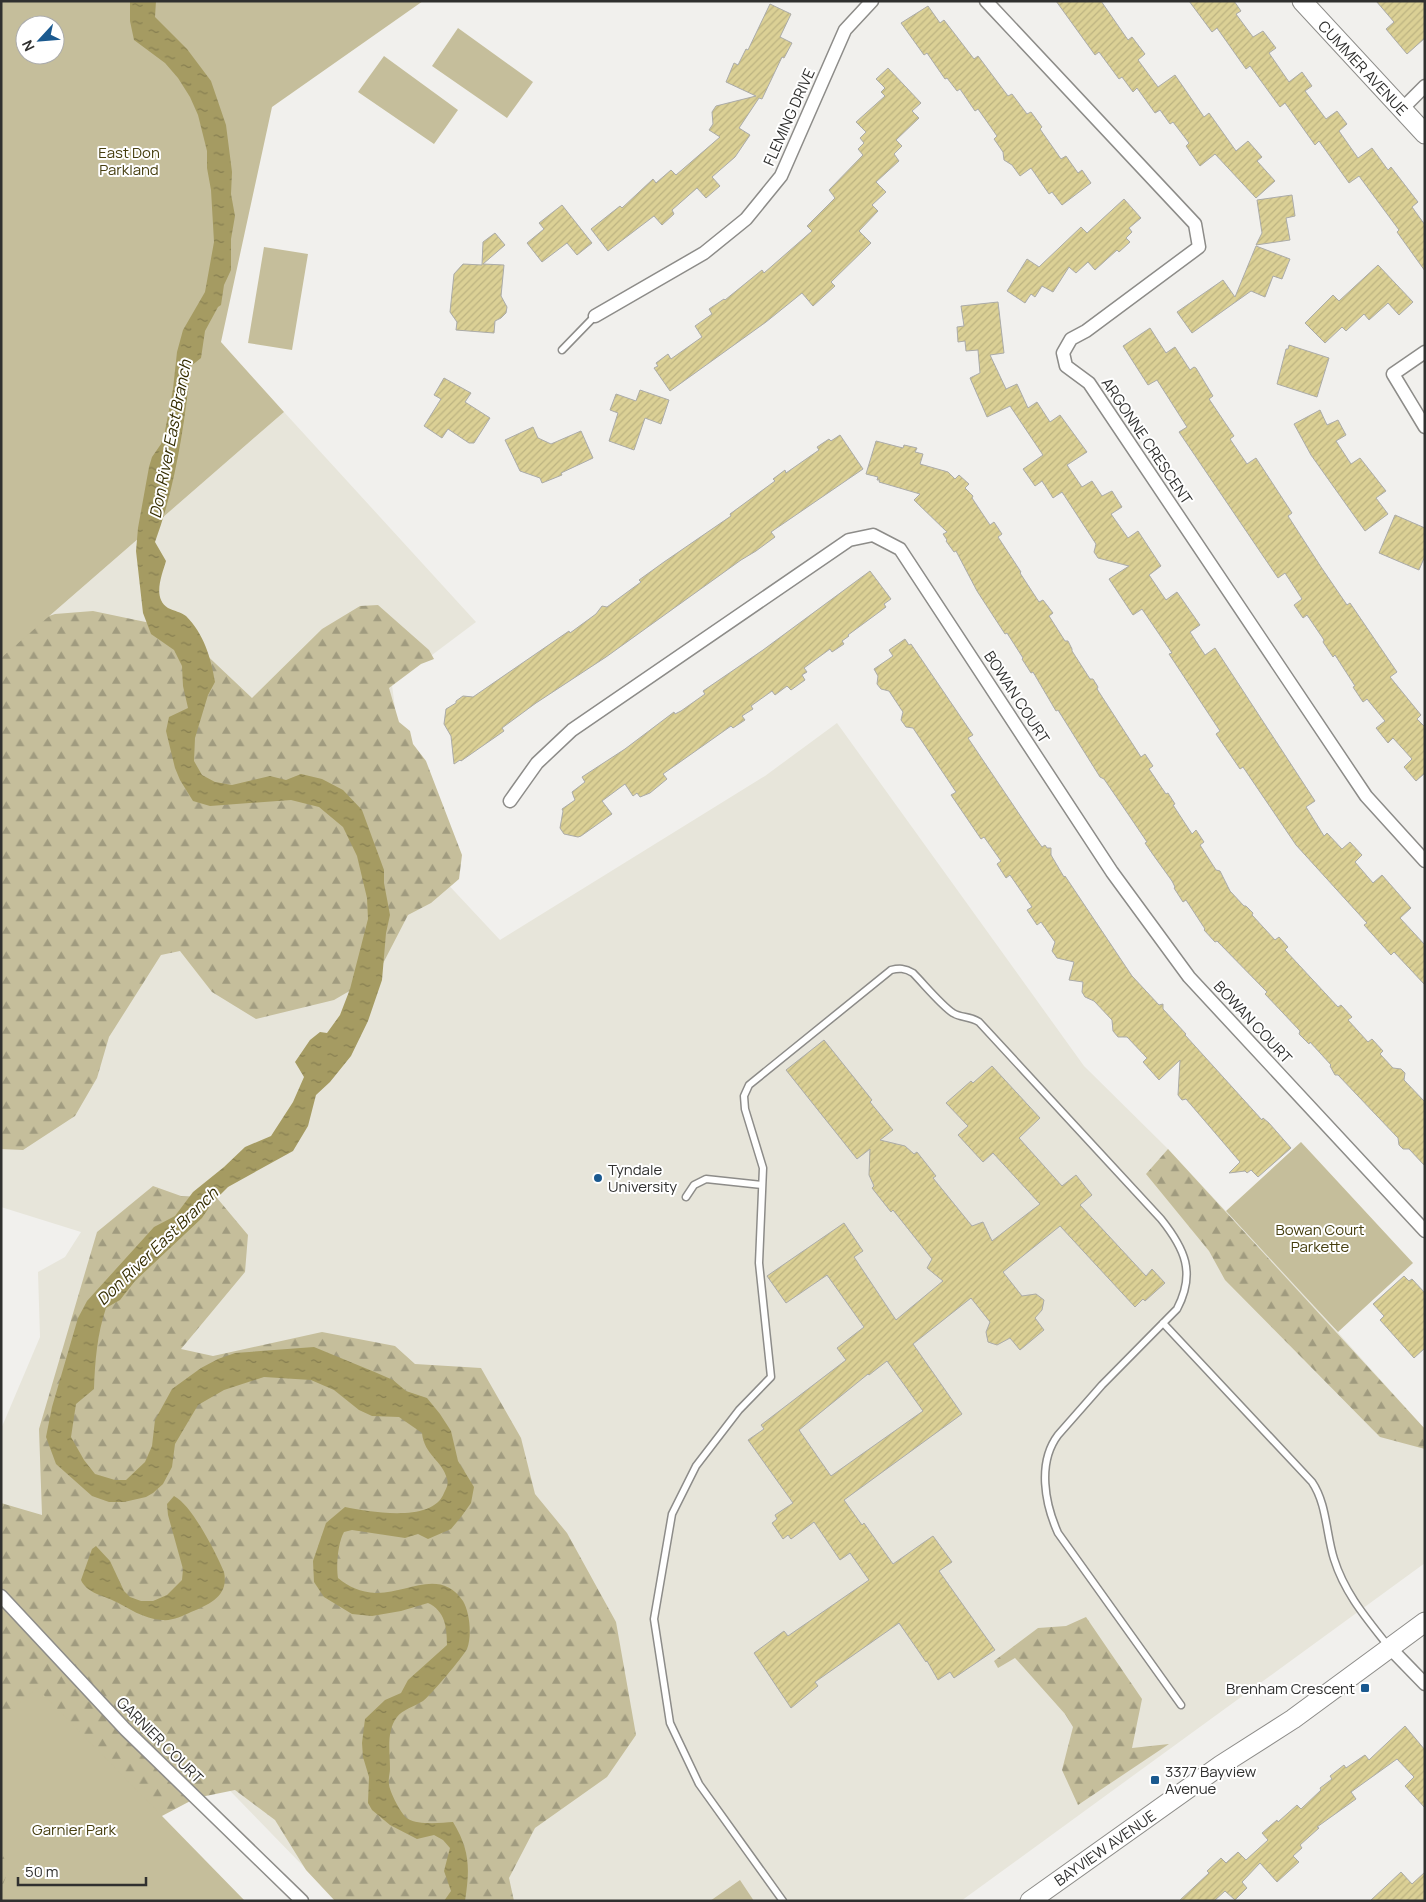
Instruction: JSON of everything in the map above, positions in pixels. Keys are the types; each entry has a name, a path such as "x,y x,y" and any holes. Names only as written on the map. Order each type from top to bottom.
{"main road":[{"name":"CUMMER AVENUE","path":"1302,1 1425,134"},
{"name":"BAYVIEW AVENUE","path":"1030,1901 1221,1765 1293,1719 1425,1622"}],"street":[{"name":"FLEMING DRIVE","path":"595,316 704,253 746,219 782,176 845,30 872,1"},
{"name":"ARGONNE CRESCENT","path":"986,1 1195,224 1199,247 1086,331 1071,339 1063,353 1066,366 1089,383 1366,796 1425,861"},
{"path":"1402,109 1425,86"},
{"path":"1425,352 1392,374 1425,427"},
{"name":"BOWAN COURT","path":"510,801 537,763 572,730 849,540 873,535 900,549 1112,872 1189,977 1425,1231"},
{"name":"GARNIER COURT","path":"1,1596 125,1729 302,1901"},
{"path":"1390,1648 1425,1684"}],"lane":[{"path":"562,350 595,316"},
{"path":"782,1901 699,1784 670,1723 654,1619 672,1514 696,1466 740,1410 771,1377 759,1263 763,1168 745,1109 744,1096 749,1085 891,970 897,968 905,969 913,973 951,1012 960,1016 971,1017 979,1022 1168,1228 1180,1245 1186,1261 1188,1279 1185,1295 1177,1309 1102,1385 1053,1442 1046,1471 1046,1493 1049,1514 1058,1533 1181,1704"},
{"path":"686,1197 694,1185 706,1179 762,1185"},
{"path":"1164,1323 1312,1482 1321,1498 1334,1557 1345,1588 1357,1607 1390,1648"}],"shaded area":[{"name":"Tyndale University","path":"284,412 476,622 392,685 413,847 500,940 765,776 837,723 1084,1066 1168,1149 1306,1297 1425,1429 1425,1563 961,1901 337,1901 1,1555 1,1429 40,1337 38,1272 65,1257 81,1232 1,1207 1,658"}],"green space":[{"name":"East Don Parkland","path":"1,1 423,1 272,107 221,342 284,412 1,658"},
{"path":"458,28 533,82 507,118 432,66"},
{"path":"384,56 458,110 434,144 358,92"},
{"path":"264,247 308,254 292,350 248,343"},
{"path":"378,605 429,650 434,659 421,664 389,688 399,722 410,731 413,744 426,761 462,855 459,879 431,903 408,915 377,975 334,1000 256,1019 212,992 180,951 161,955 109,1037 97,1078 75,1116 23,1150 1,1149 1,639 10,629 55,614 93,611 179,629 252,698 322,629 360,606"},
{"name":"Bowan Court Parkette","path":"1301,1142 1413,1263 1338,1332 1226,1211"},
{"path":"1168,1149 1425,1429 1425,1449 1380,1437 1225,1280 1209,1251 1146,1174"},
{"path":"153,1186 181,1196 217,1198 248,1235 245,1272 181,1349 213,1356 322,1332 395,1346 415,1364 481,1368 521,1438 535,1494 567,1533 616,1622 636,1735 607,1777 535,1828 509,1878 514,1901 335,1901 306,1870 275,1820 235,1790 196,1798 1,1901 1,1503 42,1515 39,1429 97,1232"},
{"path":"1086,1617 1142,1699 1132,1748 1169,1744 1078,1805 1062,1770 1073,1727 1065,1714 1015,1658 998,1668 994,1661 1038,1628 1066,1626"},
{"name":"Garnier Park","path":"37,1688 245,1901 1,1901 1,1890 9,1868 1,1852 1,1718"},
{"path":"740,1880 754,1901 710,1901"}],"water":[{"name":"Don River East Branch","path":"130,1 156,1 155,17 187,49 211,81 226,125 232,172 231,194 235,216 231,239 231,270 224,285 221,305 218,307 205,331 201,358 191,366 174,477 155,542 166,561 159,586 160,598 168,608 186,616 198,631 209,655 215,682 208,695 195,738 194,761 202,775 215,782 232,785 270,776 286,780 301,774 322,779 343,790 362,810 384,870 384,883 390,915 386,933 382,980 368,1021 351,1056 330,1082 316,1095 308,1126 293,1151 228,1187 212,1203 202,1218 135,1281 120,1300 106,1308 97,1348 94,1389 76,1404 71,1437 84,1460 95,1474 115,1480 126,1480 145,1462 152,1446 155,1420 172,1389 201,1368 235,1353 314,1347 393,1380 406,1391 427,1398 451,1431 458,1461 474,1487 471,1503 451,1529 428,1539 418,1534 405,1538 352,1530 344,1532 339,1548 337,1573 338,1578 346,1584 360,1590 376,1593 422,1585 444,1586 454,1591 465,1606 469,1618 470,1631 467,1649 427,1698 402,1712 397,1717 391,1729 389,1742 389,1780 393,1797 402,1813 408,1819 423,1823 453,1822 466,1851 468,1879 465,1901 444,1901 451,1891 444,1871 450,1848 443,1840 434,1835 417,1839 390,1825 372,1810 368,1803 369,1777 363,1757 362,1743 365,1719 385,1700 401,1693 408,1680 447,1645 444,1620 438,1610 428,1603 401,1611 372,1616 352,1614 324,1597 314,1582 313,1561 326,1523 345,1507 384,1513 400,1513 427,1509 438,1502 446,1490 448,1481 442,1467 426,1447 422,1433 399,1417 372,1416 359,1410 334,1390 311,1380 264,1377 224,1390 198,1405 175,1444 172,1467 163,1484 146,1497 124,1502 109,1502 92,1496 56,1464 46,1437 52,1407 78,1318 87,1301 154,1227 175,1216 193,1192 245,1147 271,1136 293,1102 304,1077 295,1062 310,1040 320,1032 327,1033 340,1015 350,989 368,919 367,898 357,856 343,827 319,807 291,800 210,806 193,801 175,768 166,731 169,717 188,708 183,686 182,666 174,650 151,634 143,613 136,551 138,528 149,467 152,457 161,444 165,431 173,389 177,352 183,330 205,292 214,242 211,190 207,168 207,151 198,115 190,97 178,78 165,63 134,40 130,21"},
{"path":"174,1496 181,1501 196,1519 224,1572 224,1587 216,1598 205,1606 181,1617 162,1620 142,1615 94,1593 83,1584 81,1580 92,1549 96,1546 110,1561 124,1591 130,1597 141,1601 153,1601 167,1595 182,1580 183,1569 168,1515 167,1504"}],"building":[{"path":"1056,1 1101,1 1128,40 1132,37 1145,54 1138,60 1158,87 1175,75 1204,117 1209,113 1236,151 1248,141 1262,157 1257,161 1275,181 1256,198 1215,154 1200,166 1186,146 1189,143 1173,122 1170,124 1160,110 1155,113 1137,88 1133,92 1122,77 1119,79 1099,52 1095,55"},
{"path":"1189,1 1234,1 1241,11 1236,14 1253,37 1263,31 1276,48 1269,53 1289,82 1302,72 1312,86 1305,91 1326,119 1337,111 1347,124 1339,131 1358,158 1372,148 1388,170 1391,167 1418,202 1412,207 1425,225 1425,271 1397,232 1399,230 1359,176 1349,183 1319,141 1315,145 1285,103 1280,107 1250,66 1246,69 1217,28 1212,32"},
{"path":"1376,1 1425,1 1425,38 1407,54 1386,29 1394,22"},
{"path":"770,4 791,14 780,37 792,43 784,58 782,57 762,99 759,98 739,128 750,135 735,157 712,177 720,186 706,198 697,188 672,210 674,214 662,225 654,216 608,251 591,229 620,206 622,208 653,179 656,183 671,170 676,175 720,137 709,130 713,124 712,112 716,106 756,96 726,82 734,63 738,65 746,49 748,50"},
{"path":"928,6 940,23 944,20 974,59 978,56 1008,96 1012,94 1027,114 1031,112 1042,127 1040,129 1061,159 1066,156 1078,173 1082,170 1091,183 1062,205 1052,192 1049,194 1031,168 1020,176 1012,165 1004,160 1003,152 994,139 997,136 978,109 975,111 960,89 957,91 947,78 945,79 927,53 924,55 901,23"},
{"path":"888,68 921,103 912,111 919,118 896,140 902,146 894,154 899,161 876,182 886,192 872,205 878,211 859,231 871,243 831,282 835,286 813,306 802,293 766,322 670,391 654,368 658,366 656,363 668,354 671,359 702,337 695,326 712,314 709,309 725,300 762,270 764,273 812,231 807,226 835,198 829,190 863,155 858,149 864,143 860,138 866,132 856,122 885,96 881,92 885,88 876,79"},
{"path":"1292,195 1295,216 1286,218 1290,240 1256,245 1262,233 1257,200"},
{"path":"1124,199 1141,218 1129,228 1132,232 1126,238 1130,242 1119,252 1117,250 1095,270 1088,262 1076,273 1069,267 1053,292 1042,286 1035,297 1031,294 1025,303 1007,291 1027,259 1039,267 1081,227 1087,233"},
{"path":"562,205 592,243 577,255 567,243 542,262 527,243 544,229 539,223"},
{"path":"495,233 505,245 483,264 504,265 501,296 507,307 506,313 495,321 494,333 456,330 457,322 450,312 454,274 463,264 482,265 483,242"},
{"path":"1256,246 1290,259 1282,279 1273,276 1265,297 1251,291 1192,333 1177,312 1223,280 1235,297"},
{"path":"1378,265 1413,302 1399,315 1388,303 1369,320 1364,314 1346,331 1342,327 1325,343 1305,323 1333,295 1339,301"},
{"path":"998,302 1004,353 990,355 1006,389 1017,384 1028,408 1037,402 1050,422 1060,415 1087,452 1067,465 1082,487 1092,481 1102,496 1112,491 1122,507 1111,514 1128,538 1138,531 1161,566 1149,575 1166,600 1177,592 1200,625 1190,632 1205,655 1215,648 1315,801 1306,807 1324,836 1327,833 1342,849 1350,842 1362,855 1355,862 1373,883 1382,875 1411,908 1400,918 1425,945 1425,985 1394,952 1391,955 1364,925 1367,923 1296,845 1243,767 1240,769 1216,734 1220,731 1169,654 1172,653 1142,609 1133,615 1109,579 1129,566 1098,558 1094,552 1096,544 1062,492 1053,498 1042,481 1035,486 1023,469 1043,455 1010,406 987,417 970,378 980,373 978,350 966,351 965,341 958,342 957,327 964,326 961,306"},
{"path":"1150,328 1166,353 1175,347 1190,370 1194,367 1196,368 1213,396 1209,399 1234,436 1230,439 1247,464 1256,458 1292,513 1288,516 1321,567 1347,605 1350,603 1397,672 1390,677 1421,715 1417,719 1425,727 1425,773 1416,781 1404,767 1412,759 1393,738 1388,743 1376,728 1385,721 1367,699 1363,702 1353,687 1355,686 1335,655 1333,657 1307,615 1303,618 1294,605 1302,599 1285,573 1278,578 1179,432 1187,427 1157,380 1148,385 1123,346"},
{"path":"1289,345 1329,358 1317,397 1277,384 1286,349 1288,349"},
{"path":"444,378 471,393 465,402 490,418 474,443 469,443 448,429 442,438 424,426 441,399 434,395"},
{"path":"640,390 669,400 661,424 645,418 634,450 609,441 618,413 610,410 616,394 636,401"},
{"path":"1320,410 1327,425 1338,420 1346,435 1336,441 1351,464 1360,458 1386,491 1376,498 1388,514 1365,531 1311,455 1294,424"},
{"path":"533,427 538,438 551,444 581,431 593,458 561,473 562,475 542,483 540,478 520,471 505,440"},
{"path":"840,435 863,469 771,532 775,537 756,551 606,657 536,703 502,728 504,731 454,764 451,736 444,724 446,709 463,696 473,697 569,631 570,633 596,614 602,606 607,607 641,582 639,580 731,516 730,514 775,481 773,479 785,470 786,473 819,450 817,447 829,439 831,441"},
{"path":"876,441 903,448 904,445 917,448 915,452 923,454 920,464 948,472 955,479 959,475 969,484 965,488 973,496 972,498 990,525 994,522 1002,534 998,537 1020,573 1039,602 1043,600 1053,613 1049,616 1065,641 1068,641 1072,651 1090,679 1093,679 1098,687 1097,689 1141,757 1145,754 1153,766 1149,769 1166,794 1168,793 1175,804 1173,805 1192,834 1196,830 1204,842 1200,845 1216,870 1220,871 1230,891 1253,913 1252,915 1275,940 1279,937 1288,947 1285,950 1338,1007 1341,1005 1352,1017 1348,1020 1368,1042 1372,1039 1383,1051 1380,1054 1393,1068 1401,1069 1405,1073 1404,1080 1425,1102 1425,1166 1409,1149 1403,1149 1399,1145 1398,1138 1338,1075 1335,1075 1331,1065 1310,1042 1309,1044 1299,1034 1300,1031 1265,994 1267,992 1204,930 1186,900 1183,902 1172,881 1145,843 1147,842 1104,779 1100,777 1058,710 1056,711 1033,672 1031,673 1007,633 1005,634 977,591 956,551 954,552 946,541 943,534 947,532 914,500 920,494 879,482 880,480 877,480 878,477 866,474"},
{"path":"1395,515 1425,528 1425,556 1419,570 1379,553"},
{"path":"870,571 891,599 884,604 886,607 848,635 842,641 844,644 832,652 830,649 804,668 807,672 802,675 805,680 791,690 787,686 775,695 772,691 751,706 753,709 742,716 745,720 733,728 731,726 663,774 667,779 650,793 640,797 637,793 633,796 625,784 602,801 612,814 581,836 564,834 560,828 562,809 575,800 572,792 585,782 582,777 625,749 674,712 675,714 681,711 705,694 703,691 763,650"},
{"path":"905,639 909,645 911,644 973,735 968,738 1034,836 1042,847 1045,845 1047,848 1051,848 1051,855 1064,877 1132,976 1159,1005 1163,1004 1163,1009 1185,1035 1262,1120 1263,1118 1269,1123 1291,1148 1258,1177 1251,1170 1247,1173 1245,1171 1229,1173 1240,1162 1186,1099 1182,1100 1178,1095 1180,1060 1159,1080 1143,1062 1147,1058 1127,1037 1118,1037 1113,1031 1112,1020 1094,1001 1085,997 1082,992 1083,982 1069,980 1074,962 1057,958 1052,951 1055,942 1041,922 1037,925 1027,910 1032,907 1010,875 1006,878 997,864 1001,861 984,837 981,839 951,795 956,792 913,728 906,727 901,720 903,712 889,691 881,689 877,684 878,676 874,669 893,656 889,650"},
{"path":"824,1040 872,1100 870,1102 893,1130 880,1140 905,1146 914,1154 917,1152 936,1176 933,1178 972,1226 983,1222 992,1241 1040,1204 993,1153 983,1162 969,1147 958,1135 968,1126 946,1103 992,1066 1040,1118 1019,1138 1062,1186 1076,1175 1092,1195 1080,1205 1146,1276 1152,1269 1165,1283 1145,1301 1143,1299 1135,1307 1060,1226 1003,1272 1022,1296 1036,1294 1044,1300 1042,1310 1035,1318 1044,1330 1020,1350 1010,1338 997,1345 988,1342 986,1332 990,1322 971,1298 913,1344 962,1414 844,1500 862,1525 864,1523 893,1564 933,1536 952,1562 939,1571 995,1650 954,1678 950,1672 938,1680 927,1661 899,1623 815,1682 818,1686 791,1708 754,1653 784,1631 788,1636 869,1580 850,1553 840,1560 814,1522 791,1539 788,1535 783,1539 772,1523 777,1519 775,1515 793,1503 748,1440 764,1429 761,1425 846,1360 837,1348 864,1327 827,1275 786,1303 767,1276 844,1223 863,1251 854,1257 896,1320 943,1281 927,1268 932,1259 893,1210 891,1212 872,1188 874,1186 869,1175 870,1149 857,1159 786,1070","holes":["887,1361 923,1411 831,1476 799,1430"]},
{"path":"1404,1276 1409,1281 1412,1279 1425,1293 1425,1348 1414,1358 1380,1320 1384,1316 1373,1304"},
{"path":"1405,1726 1425,1750 1425,1808 1405,1786 1414,1777 1397,1759 1351,1792 1356,1799 1317,1827 1319,1828 1300,1845 1302,1848 1293,1856 1299,1862 1277,1882 1260,1863 1242,1882 1247,1888 1235,1900 1225,1891 1214,1901 1179,1901 1209,1873 1207,1871 1221,1858 1226,1863 1238,1852 1246,1860 1268,1840 1262,1833 1277,1820 1278,1822 1297,1805 1301,1809 1321,1790 1320,1788 1332,1779 1330,1776 1344,1765 1346,1768 1365,1755 1369,1760"},
{"path":"1401,1872 1412,1884 1425,1872 1425,1901 1370,1901"}],"place":[{"name":"Tyndale University","path":"598,1178"},
{"name":"Brenham Crescent","path":"1365,1688"},
{"name":"3377 Bayview Avenue","path":"1155,1780"}]}
